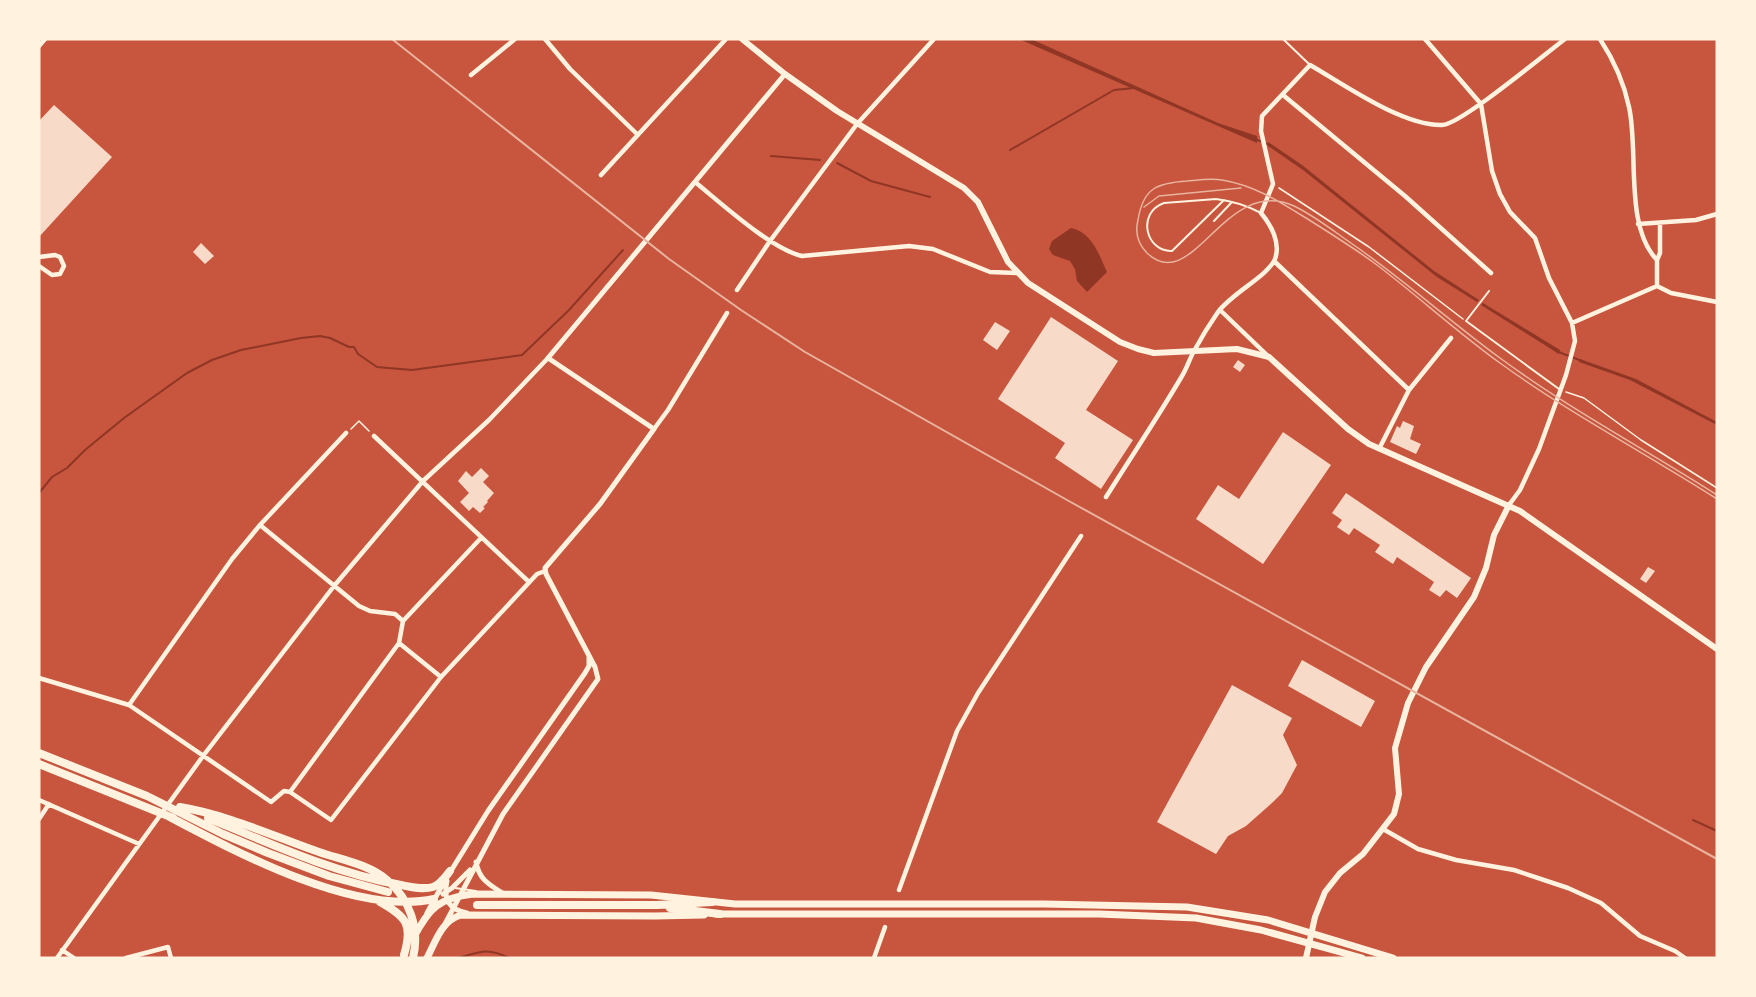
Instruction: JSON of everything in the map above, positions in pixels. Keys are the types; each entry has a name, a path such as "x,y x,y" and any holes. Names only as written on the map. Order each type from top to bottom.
{"highway":[{"path":"39,753 172,808 223,834 304,868 388,892"},
{"path":"39,764 168,816 223,834"},
{"path":"181,807 333,867 377,880 427,888 440,882 450,871"},
{"path":"172,808 181,807 245,824 366,868 382,876 395,888 412,917 415,932 406,957"},
{"path":"168,816 237,852 320,886 376,900 416,903 434,899"},
{"path":"376,900 404,920 409,938 406,957"},
{"path":"477,905 657,905 712,902"},
{"path":"657,905 720,914"}],"main road":[{"path":"742,39 785,74 857,124 964,188 978,202 1008,262 1017,273 1028,283 1120,342 1154,353 1237,349 1269,357 1348,429 1378,448 1509,505 1717,649"},
{"path":"1306,958 1319,903 1325,892 1335,879 1363,854 1391,819 1398,800 1395,748 1408,703 1426,667 1473,597 1486,568 1494,536 1509,505"},
{"path":"406,957 424,918 446,891 505,895 651,895 735,904 1044,904 1187,907 1268,920 1394,958"},
{"path":"427,958 443,927 453,917 471,914 655,916 1088,914 1196,918 1310,943 1362,958"}],"street":[{"path":"39,46 45,39"},
{"path":"471,75 515,39"},
{"path":"545,39 570,69 638,135"},
{"path":"601,175 726,39"},
{"path":"737,290 770,241 857,124 934,39"},
{"path":"1425,39 1481,104 1492,171 1500,194 1510,212 1535,238 1549,278 1572,323 1575,341 1571,361 1539,449 1520,490 1509,505"},
{"path":"1106,497 1182,377 1193,352 1220,310 1230,298 1263,273 1274,261 1277,251 1275,238 1272,228 1262,213 1273,184 1264,150 1261,131 1262,116 1310,65 1387,109 1417,122 1444,126 1481,104 1565,39"},
{"path":"1599,39 1615,64 1629,108 1638,224 1651,255 1657,260"},
{"path":"57,958 176,792 334,586 423,481 489,420 548,358 785,74"},
{"path":"1283,95 1405,196 1491,273"},
{"path":"695,183 770,241 802,256 909,246 933,249 990,272 1017,273"},
{"path":"1638,224 1696,220 1717,214"},
{"path":"1656,286 1657,260 1660,253 1660,223"},
{"path":"39,257 54,255 60,257 64,266 60,274 52,275 39,266"},
{"path":"1274,261 1401,385 1409,390"},
{"path":"1572,323 1656,286 1671,293 1717,302"},
{"path":"1220,310 1269,357"},
{"path":"443,927 503,814 596,684 597,674 545,572 548,563 600,504 668,410 727,314"},
{"path":"1378,448 1409,390 1451,338"},
{"path":"548,358 654,429"},
{"path":"129,705 208,591 260,525 346,433"},
{"path":"374,436 529,582"},
{"path":"260,525 359,606 370,611 395,614 403,621"},
{"path":"899,890 957,731 978,693 1081,536"},
{"path":"290,792 399,643 403,621 481,538"},
{"path":"39,678 129,705 271,802 284,791 290,792 331,820 441,677 529,582 537,574 545,572"},
{"path":"399,643 441,677"},
{"path":"471,914 453,908 446,891 450,871 488,811 585,673 589,666 588,655"},
{"path":"39,800 139,844"},
{"path":"39,819 49,804"},
{"path":"1383,829 1418,849 1456,860 1514,870 1568,888 1601,903 1640,936 1675,951 1685,958"},
{"path":"476,862 478,872 484,881 505,895"},
{"path":"424,918 434,899 446,891 476,862"},
{"path":"874,958 885,927"},
{"path":"126,958 168,947 171,958"},
{"path":"62,950 74,958"}],"lane":[{"path":"1283,39 1310,65"},
{"path":"1224,200 1172,251 1168,252 1156,246 1149,235 1147,222 1150,212 1156,206 1164,203 1205,199 1224,200 1247,205 1262,213"},
{"path":"1214,221 1232,202"},
{"path":"1489,291 1466,321 1560,390"},
{"path":"427,888 461,892"}],"path":[{"path":"1273,184 1369,246 1466,321"},
{"path":"1560,390 1584,398 1641,440 1717,488"},
{"path":"346,433 359,421 374,436"}],"shaded area":[{"path":"1019,39 1031,39 1218,123 1257,136 1257,143"},
{"path":"1268,142 1302,165 1434,271 1479,300 1477,302 1437,277 1303,170 1268,146"},
{"path":"1071,228 1090,239 1107,272 1087,292 1077,281 1075,269 1070,261 1053,255 1049,249 1052,241"},
{"path":"1483,303 1560,350 1559,354 1481,305"},
{"path":"1580,359 1636,379 1717,422 1717,425 1630,380 1579,362"}],"building":[{"path":"54,105 112,157 39,237 39,121"},
{"path":"201,243 214,256 205,264 193,252"},
{"path":"1051,317 1118,361 1086,410 1133,440 1101,489 1055,458 1065,443 998,399"},
{"path":"995,322 1010,331 997,350 983,340"},
{"path":"1238,360 1245,365 1240,372 1233,367"},
{"path":"1403,421 1414,426 1410,439 1421,444 1416,454 1390,442 1397,426 1400,428"},
{"path":"1283,432 1331,465 1263,564 1196,519 1218,485 1239,499"},
{"path":"481,468 489,476 483,482 494,493 480,513 473,507 469,511 460,502 469,493 458,481 466,471 472,477"},
{"path":"1346,493 1471,578 1457,598 1446,590 1440,597 1429,590 1434,582 1397,557 1393,564 1375,552 1380,545 1354,528 1349,535 1337,527 1342,520 1332,513"},
{"path":"1648,567 1655,571 1646,583 1640,579"},
{"path":"1302,660 1375,701 1361,727 1288,686"},
{"path":"1232,685 1292,718 1283,735 1297,765 1282,793 1246,826 1228,836 1216,854 1157,822"}],"waterway":[{"path":"1010,150 1114,90 1134,88"},
{"path":"1255,139 1270,145"},
{"path":"771,156 820,160"},
{"path":"837,163 871,181 930,197"},
{"path":"39,493 52,477 67,468 124,418 187,373 212,360 241,350 320,336 354,347 358,354 377,367 412,370 522,355 569,310 623,250"},
{"path":"1556,351 1582,361"},
{"path":"1693,820 1717,831"},
{"path":"458,958 478,952 495,953 509,958"}],"tram line":[{"path":"1717,495 1526,377 1368,255 1322,222 1294,206 1270,201 1248,206 1229,218 1196,249 1180,260 1164,262 1147,253 1138,238 1137,224 1144,201 1153,189 1167,183 1205,179 1233,182 1266,194 1276,200 1286,206 1296,212 1342,241 1368,259 1484,351 1526,381 1717,499"},
{"path":"1144,207 1159,196 1241,188"}],"railway":[{"path":"392,39 669,259 805,352 1067,500 1717,859"}]}
